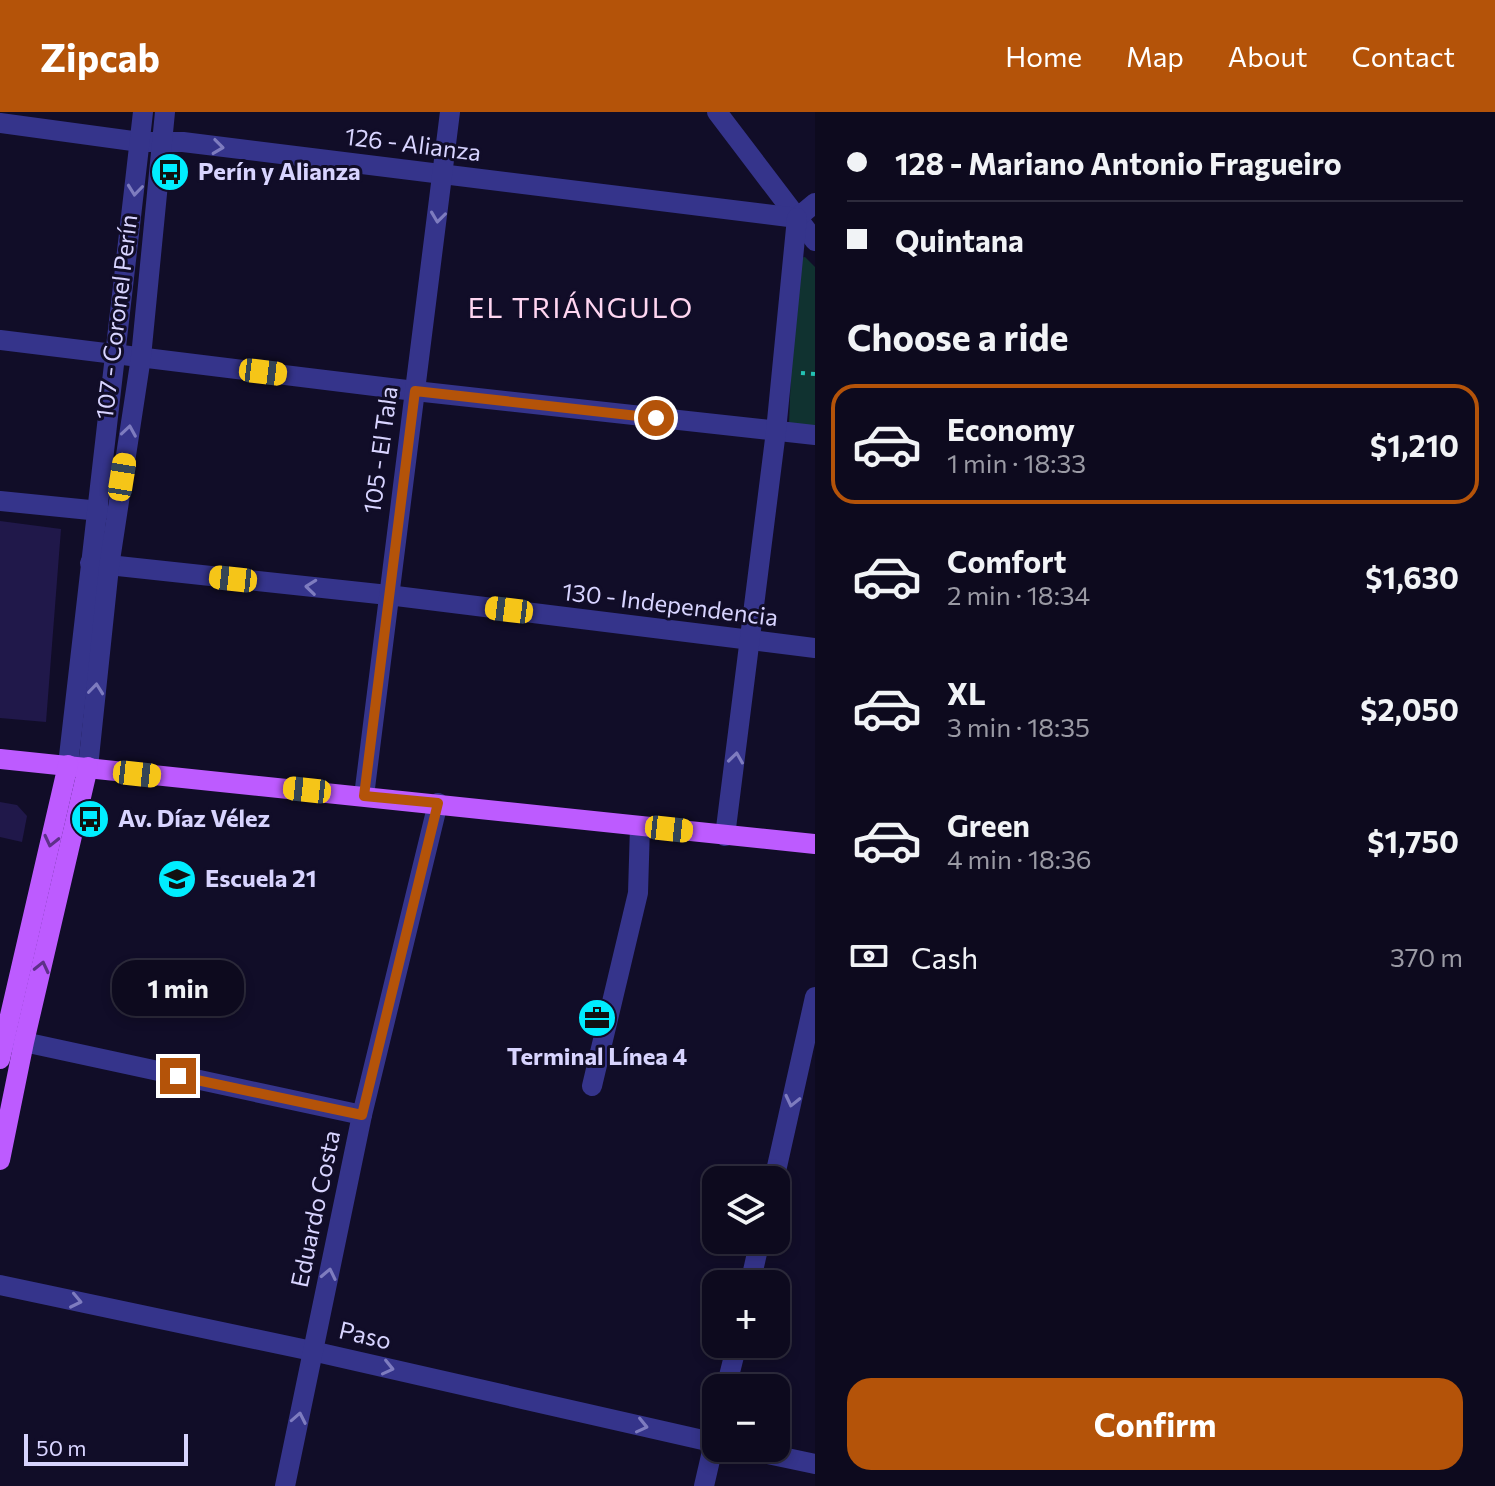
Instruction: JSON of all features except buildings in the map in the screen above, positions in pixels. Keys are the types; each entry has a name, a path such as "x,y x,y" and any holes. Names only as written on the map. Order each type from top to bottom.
{"main road":[{"path":"0,759 815,844"},
{"path":"0,1160 9,1048 78,766"}],"street":[{"name":"107 - Coronel Perín","path":"78,766 99,565 100,511 143,112"},
{"name":"107 - Coronel Perín","path":"99,565 141,357 165,112"},
{"name":"105 - El Tala","path":"364,796 450,112"},
{"path":"717,112 815,241"},
{"name":"126 - Alianza","path":"0,123 162,145 183,142 797,218"},
{"path":"725,836 776,431 797,218 815,203"},
{"path":"0,340 415,391 815,435"},
{"path":"0,501 100,511"},
{"name":"130 - Independencia","path":"99,565 388,595 815,648"},
{"name":"Eduardo Costa","path":"285,1486 362,1115 438,803"},
{"path":"592,1086 638,893 640,826"},
{"path":"778,1166 810,1048 815,997"},
{"path":"9,1048 362,1115"},
{"name":"Paso","path":"0,1285 702,1437"},
{"path":"790,1459 815,1464"},
{"path":"704,1486 710,1462"}],"green space":[{"path":"805,257 815,267 815,426 789,424 795,265"}],"place":[{"name":"Perín y Alianza","path":"170,172"},
{"name":"Av. Díaz Vélez","path":"90,819"},
{"name":"Escuela 21","path":"177,879"},
{"name":"Terminal Línea 4","path":"597,1018"}],"district":[{"name":"EL TRIÁNGULO","path":"581,308"}],"route":[{"path":"178,1076 362,1115 438,803 364,796 415,391 656,418"}]}
